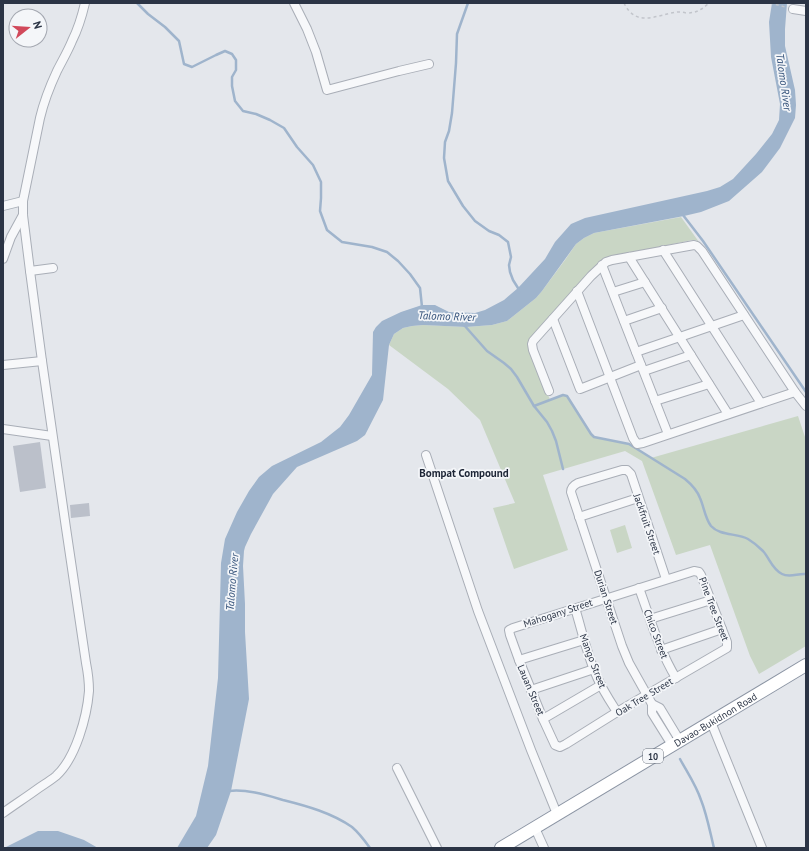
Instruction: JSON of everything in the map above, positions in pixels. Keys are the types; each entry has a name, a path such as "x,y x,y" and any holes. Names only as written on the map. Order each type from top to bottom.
{"highway":[{"name":"Davao-Bukidnon Road","path":"501,848 806,665"}],"street":[{"path":"3,813 49,781 63,768 77,744 87,707 89,691 52,436 23,215 23,201 40,118 46,98 57,71 72,42 86,3"},
{"path":"294,3 307,29 316,52 327,90 429,64"},
{"path":"793,9 806,11"},
{"path":"3,206 23,201"},
{"path":"3,259 11,237 23,215"},
{"path":"549,391 533,350 533,341 588,279 602,265 612,260 691,245 697,246 702,251 795,392 806,406"},
{"path":"663,250 761,403"},
{"path":"629,257 728,414"},
{"path":"602,265 668,434"},
{"path":"30,271 53,268"},
{"path":"613,292 645,282"},
{"path":"577,291 634,442 637,444 795,392"},
{"path":"624,321 662,308"},
{"path":"636,352 744,314"},
{"path":"553,319 580,389 610,378 691,355"},
{"path":"3,365 42,361"},
{"path":"656,401 709,384"},
{"path":"3,429 52,436"},
{"path":"426,455 478,611 557,814"},
{"name":"Durian Street","path":"627,470 622,470 578,483 573,486 571,492 629,663 652,704 652,712 676,743"},
{"name":"Jackfruit Street","path":"627,470 631,474 666,579"},
{"path":"580,517 638,498"},
{"name":"Mahogany Street","path":"510,630 694,570 698,572"},
{"name":"Pine Tree Street","path":"698,572 701,575 711,600 727,642 727,647"},
{"name":"Chico Street","path":"639,588 661,650 670,670 676,678"},
{"path":"650,619 711,600"},
{"name":"Mango Street","path":"575,608 594,669 601,685 618,712"},
{"path":"661,650 722,629"},
{"name":"Lauan Street","path":"510,630 510,635 519,660 543,719 554,743 560,747"},
{"path":"519,660 584,640"},
{"name":"Oak Tree Street","path":"560,747 726,649 727,647"},
{"path":"531,690 594,669"},
{"path":"543,719 601,685"},
{"path":"711,722 762,848"},
{"path":"397,768 437,848"},
{"path":"535,828 544,848"}],"path":[{"path":"624,3 627,10 633,16 645,18 656,18 678,12 696,12 709,3"},
{"path":"770,3 793,9"}],"green space":[{"path":"681,217 699,242 692,240 606,258 596,265 529,342 550,400 563,395 567,396 594,437 629,444 651,458 798,416 806,440 806,646 759,674 750,656 710,545 676,555 642,461 625,451 543,475 568,550 514,569 493,508 515,503 480,420 448,389 389,345 394,334 403,328 412,326 423,325 466,327 492,325 507,321 536,298 576,244 584,238 594,233"},
{"path":"625,525 632,548 617,553 610,530"}],"water":[{"name":"Talomo River","path":"772,3 787,3 785,46 795,90 796,105 795,118 780,148 762,172 729,201 701,212 594,233 584,238 576,244 536,298 507,321 492,325 466,327 423,325 403,328 394,334 389,345 383,400 365,435 357,441 297,467 273,494 251,534 244,551 245,632 249,699 231,791 216,835 207,848 177,848 196,816 208,766 218,678 221,563 225,539 237,512 249,491 259,477 272,466 321,442 340,427 349,415 372,375 373,332 382,321 401,312 422,305 435,305 449,312 475,313 485,310 504,300 518,288 545,259 555,242 571,224 585,218 707,191 720,187 733,179 772,134 779,120 780,104 771,57 769,22"},
{"path":"38,831 58,831 84,840 98,848 4,848"}],"building":[{"path":"40,442 46,488 20,492 13,446"},
{"path":"89,503 90,516 71,518 70,505"}],"waterway":[{"name":"Talomo River","path":"137,3 179,41 184,64 192,67 225,51 232,54 236,60 236,70 232,77 235,101 243,111 256,114 284,128 297,147 313,165 321,182 320,211 327,230 342,242 372,247 387,252 410,274 420,288 422,307"},
{"path":"468,3 457,34 452,113 449,131 445,142 444,158 448,181 463,206 475,221 508,242 511,257 509,265 510,272 519,292"},
{"path":"683,215 703,241 806,392"},
{"name":"Talomo River","path":"464,325 487,351 511,369 517,377 534,406 547,422 552,431 563,469"},
{"path":"534,406 563,395 567,396 594,437 629,444 685,479 694,487 701,501 707,520 715,529 750,540 763,551 773,567 782,574 788,576 806,574"},
{"path":"680,759 699,794 707,818 714,848"},
{"path":"229,791 243,791 263,794 310,807 328,814 352,827 370,848"}],"district":[{"name":"Bompat Compound","path":"464,473"}]}
